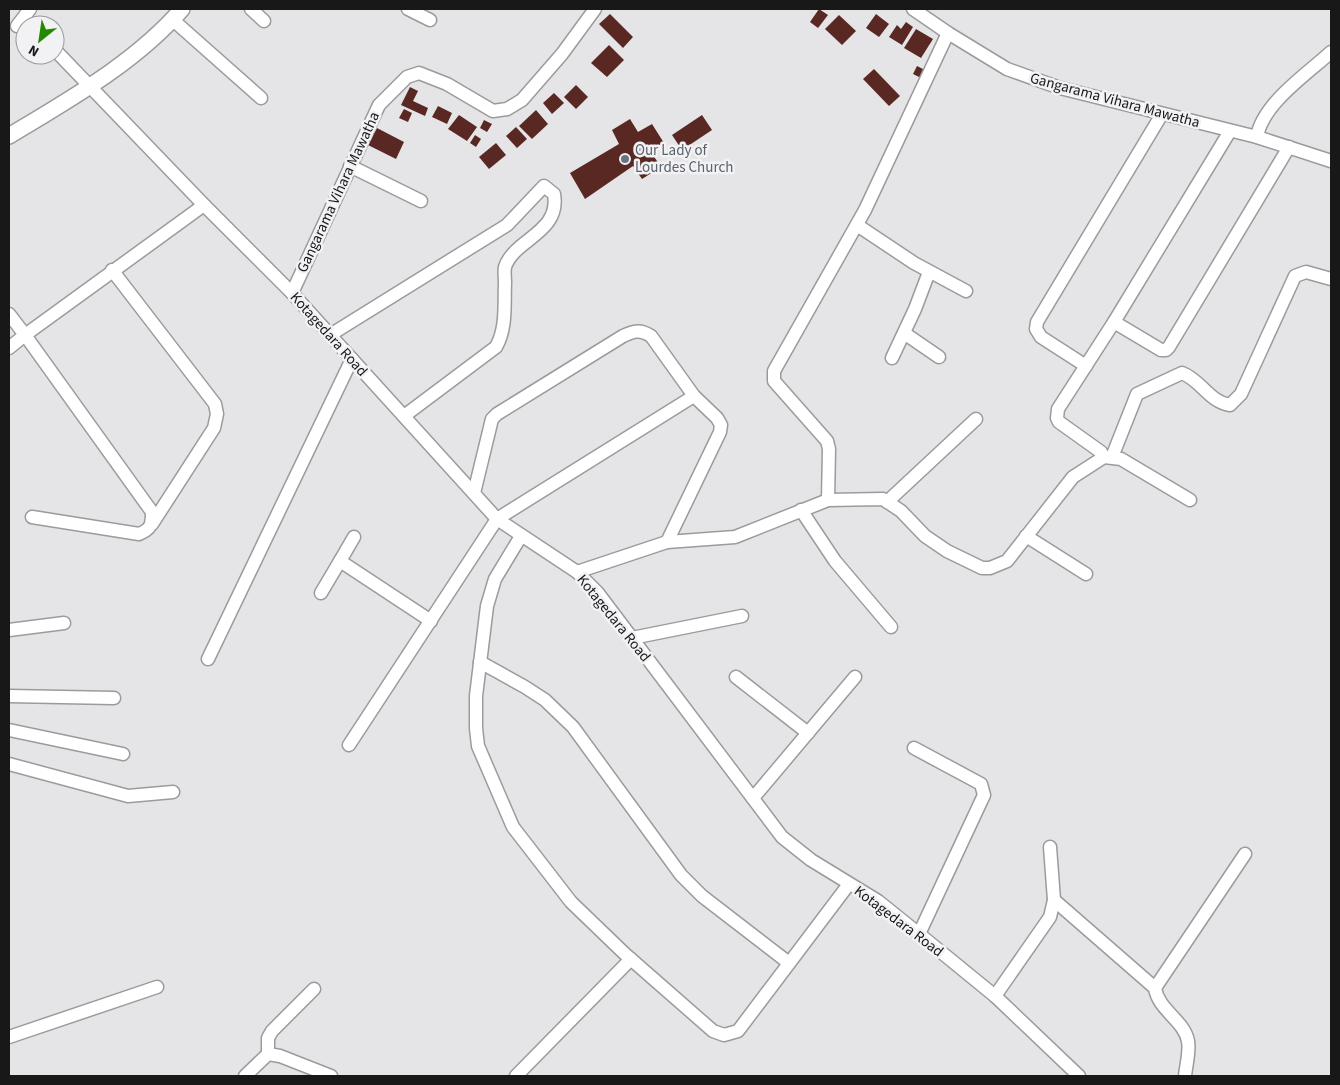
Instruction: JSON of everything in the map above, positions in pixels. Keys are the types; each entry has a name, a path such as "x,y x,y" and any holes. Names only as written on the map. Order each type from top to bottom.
{"street":[{"path":"251,9 264,21"},
{"path":"408,9 430,20"},
{"name":"Gangarama Vihara Mawatha","path":"292,293 379,105 407,77 419,73 447,84 493,111 507,108 522,100 562,54 595,9"},
{"name":"Gangarama Vihara Mawatha","path":"913,9 1007,69 1060,88 1257,137 1331,160"},
{"path":"9,136 91,86 165,28 177,14 261,98"},
{"path":"828,500 829,449 827,441 774,381 774,371 857,224 948,33"},
{"path":"1257,137 1261,120 1270,109 1331,52"},
{"name":"Kotagedara Road","path":"65,60 204,205 292,293 497,519 577,572 598,593 782,837 811,860 878,901 919,934 995,996 1074,1074"},
{"path":"1086,366 1041,337 1036,329 1037,322 1162,114"},
{"path":"1190,500 1121,459 1108,457 1057,418 1058,409 1114,322 1230,131"},
{"path":"1114,322 1160,350 1166,350 1170,347 1289,147"},
{"path":"350,166 421,201"},
{"path":"330,335 507,225 544,186 554,194 556,206 554,216 511,257 505,268 502,336 496,347 404,416"},
{"path":"9,348 112,270 204,205"},
{"path":"857,224 929,272 966,291"},
{"path":"32,517 139,534 148,530 214,428 217,414 215,404 112,270"},
{"path":"892,358 929,272"},
{"path":"577,572 667,542 735,537 828,500 883,499 901,511 925,536 947,551 982,568 990,568 1007,561 1073,477 1108,457 1137,394 1182,373 1194,379 1215,400 1230,405 1241,394 1295,276 1306,272 1331,279"},
{"path":"9,314 152,512 152,524"},
{"path":"474,494 492,420 497,414 635,331 644,332 651,336 694,396 717,418 721,425 720,432 667,542"},
{"path":"904,333 939,357"},
{"path":"208,659 352,359"},
{"path":"348,745 497,519 694,396"},
{"path":"887,502 976,419"},
{"path":"802,510 835,561 891,628"},
{"path":"521,536 495,579 490,593 480,662 476,720 478,746 513,827 571,902 631,959 713,1031 724,1036 738,1031 849,884"},
{"path":"1026,536 1086,574"},
{"path":"321,593 354,537"},
{"path":"340,561 430,621"},
{"path":"632,638 742,616"},
{"path":"9,630 64,623"},
{"path":"480,662 538,696 573,727 681,875 702,896 789,963"},
{"path":"736,677 808,733"},
{"path":"753,798 855,677"},
{"path":"9,696 114,698"},
{"path":"9,730 123,754"},
{"path":"914,748 981,784 984,795 919,934"},
{"path":"9,764 128,796 173,792"},
{"path":"995,996 1050,917 1054,900 1050,848"},
{"path":"1184,1076 1188,1041 1182,1029 1162,1006 1156,996 1155,988 1244,854"},
{"path":"1054,900 1155,988"},
{"path":"516,1076 631,959"},
{"path":"9,1037 157,986"},
{"path":"245,1076 268,1054 268,1038 272,1031 314,989"},
{"path":"268,1054 280,1056 331,1076"}],"building":[{"path":"819,9 828,15 818,28 810,22"},
{"path":"610,14 633,37 623,48 599,24"},
{"path":"876,14 889,24 879,37 866,28"},
{"path":"839,15 856,31 842,45 825,29"},
{"path":"906,22 913,27 902,45 889,37 897,25 901,29"},
{"path":"916,29 933,39 921,58 904,48"},
{"path":"609,45 624,60 607,77 591,63"},
{"path":"917,66 927,71 923,79 913,74"},
{"path":"874,69 900,96 889,106 863,79"},
{"path":"576,85 588,97 576,109 564,97"},
{"path":"410,87 418,91 413,101 428,108 425,116 401,105"},
{"path":"554,93 564,103 552,114 543,103"},
{"path":"438,106 452,113 447,124 432,117"},
{"path":"404,109 412,113 408,122 399,118"},
{"path":"536,110 548,124 532,139 519,126"},
{"path":"459,115 477,127 467,141 448,129"},
{"path":"702,115 712,130 682,150 672,135"},
{"name":"Our Lady of Lourdes Church","path":"630,119 638,132 652,124 664,143 651,152 661,167 642,179 633,166 585,199 570,173 619,144 612,130"},
{"path":"484,120 492,124 487,132 480,128"},
{"path":"516,127 527,139 517,148 506,136"},
{"path":"377,128 404,142 396,159 368,145"},
{"path":"475,135 481,139 476,147 470,143"},
{"path":"496,143 506,155 489,169 479,157"}],"place":[{"name":"Our Lady of Lourdes Church","path":"625,159"}]}
